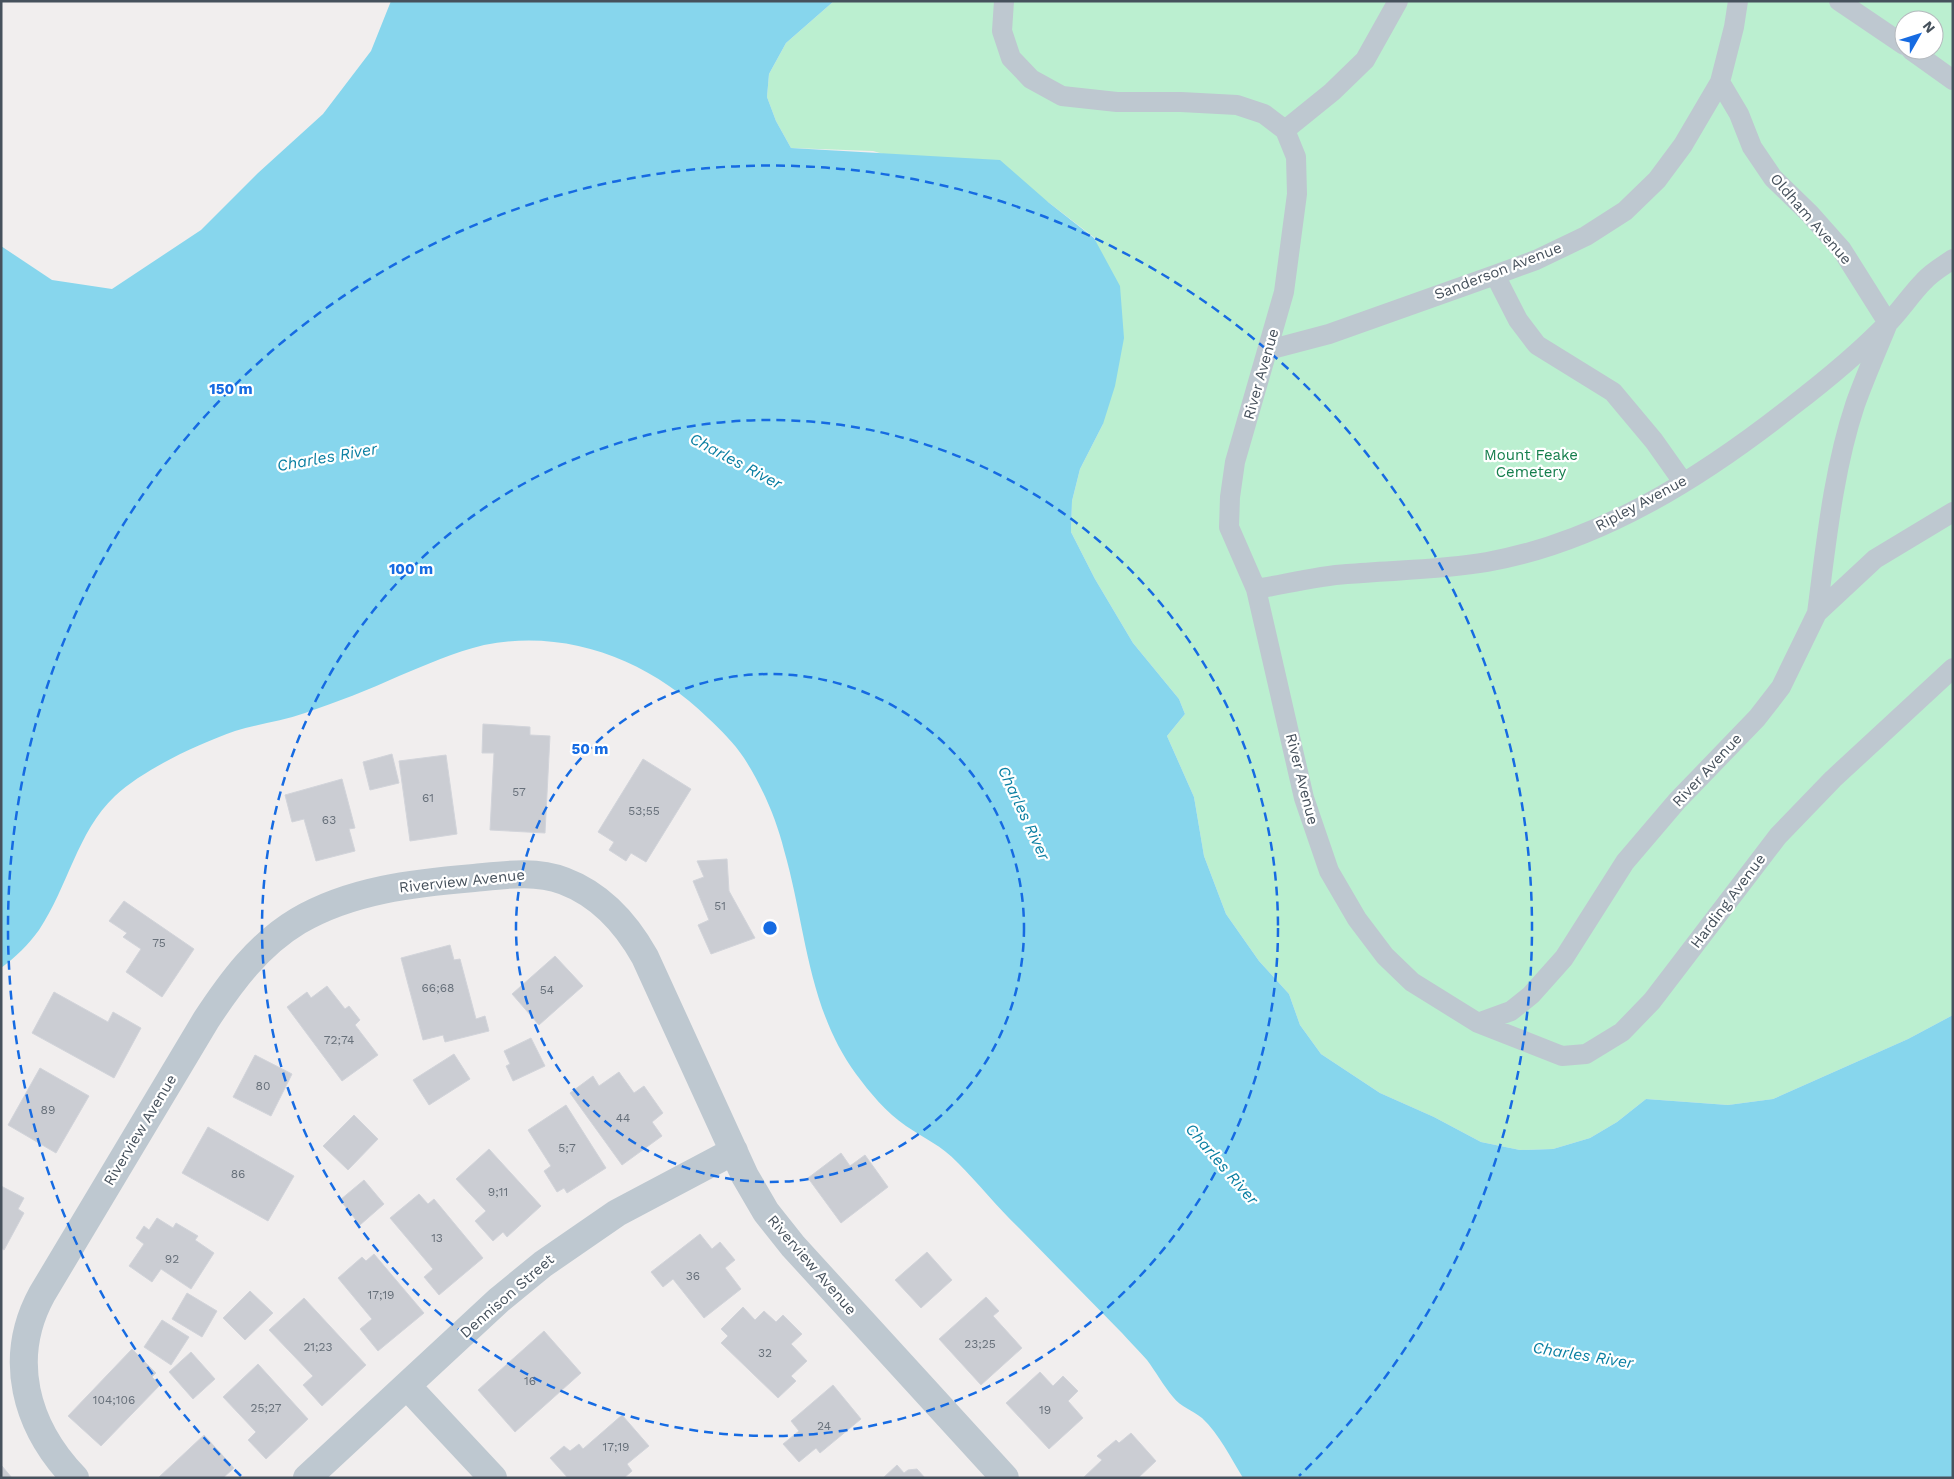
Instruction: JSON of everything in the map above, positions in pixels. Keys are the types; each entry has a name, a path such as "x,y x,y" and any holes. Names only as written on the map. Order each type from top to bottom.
{"street":[{"name":"Riverview Avenue","path":"75,1478 61,1464 42,1434 28,1400 24,1365 25,1335 35,1307 222,996 263,947 298,921 348,899 422,882 532,874 562,880 579,887 610,910 636,939 655,976 755,1195 793,1246 1005,1478"},
{"name":"Dennison Street","path":"307,1478 521,1281 566,1246 617,1213 734,1152"},
{"path":"406,1386 493,1478"}],"lane":[{"path":"1004,1 1002,31 1011,58 1031,79 1062,96 1117,102 1237,104 1264,114 1285,130 1332,92 1364,60 1398,1"},
{"path":"1720,82 1734,27 1738,1"},
{"path":"1839,1 1894,38"},
{"path":"1925,60 1953,80"},
{"name":"Sanderson Avenue","path":"1268,350 1329,334 1495,275 1536,260 1586,236 1625,212 1662,174 1683,145 1720,82"},
{"name":"Oldham Avenue","path":"1720,82 1739,114 1752,146 1773,178 1810,214 1842,250 1888,323"},
{"name":"River Avenue","path":"1285,130 1296,157 1297,194 1284,292 1235,462 1230,497 1229,527 1256,589 1304,798 1329,871 1357,919 1385,956 1412,982 1478,1022 1511,1011 1531,995 1564,958 1625,862 1677,801 1756,718 1780,687 1817,613 1875,559 1953,512"},
{"name":"Ripley Avenue","path":"1256,589 1345,574 1487,562 1546,547 1607,524 1683,482 1732,451 1790,409 1888,323 1925,280 1953,259"},
{"path":"1495,275 1518,320 1537,345 1613,392 1654,441 1683,482"},
{"path":"1817,613 1828,525 1841,462 1855,406 1888,323"},
{"name":"Harding Avenue","path":"1478,1022 1562,1056 1586,1054 1622,1032 1652,1001 1778,836 1833,779 1953,668"}],"green space":[{"name":"Mount Feake Cemetery","path":"834,1 1953,1 1953,1015 1908,1039 1773,1099 1728,1105 1646,1099 1617,1122 1590,1138 1553,1149 1520,1150 1481,1142 1434,1117 1380,1093 1321,1054 1300,1025 1289,994 1259,961 1226,914 1204,856 1194,797 1167,736 1185,714 1179,699 1133,643 1095,579 1071,532 1072,501 1080,469 1103,424 1095,238 1048,202 873,151 791,148 776,121 767,97 769,74 786,43"}],"water":[{"name":"Charles River","path":"391,1 834,1 786,43 769,74 767,97 776,121 791,148 1000,160 1048,202 1094,238 1120,286 1124,338 1115,386 1103,424 1080,469 1072,501 1071,532 1095,579 1133,643 1179,699 1185,714 1167,736 1194,797 1204,856 1226,914 1259,961 1289,994 1300,1025 1321,1054 1380,1093 1434,1117 1481,1142 1520,1150 1553,1149 1590,1138 1617,1122 1646,1099 1728,1105 1773,1099 1908,1039 1953,1015 1953,1478 1243,1478 1214,1431 1202,1418 1176,1400 1147,1360 1122,1333 952,1157 892,1115 856,1074 840,1048 817,994 781,838 773,814 757,780 736,747 718,727 685,698 660,680 633,665 605,653 576,645 546,641 515,641 484,645 462,651 317,709 220,736 172,758 127,786 102,810 82,843 58,896 39,930 12,960 1,968 1,246 52,280 112,289 201,230 258,173 323,114 371,51"}],"building":[{"path":"483,724 530,727 530,735 550,736 545,833 490,830 494,753 482,753"},
{"path":"392,754 399,783 370,790 363,762"},
{"path":"446,755 457,834 410,841 399,761"},
{"path":"643,759 691,789 646,862 631,853 626,861 609,850 614,842 598,832"},
{"path":"342,779 355,828 349,829 355,851 316,861 304,819 292,822 285,795"},
{"path":"727,859 729,891 755,938 711,954 698,925 709,920 693,881 704,877 697,861"},
{"path":"124,901 194,949 162,997 126,972 141,949 123,937 127,933 109,921"},
{"path":"450,945 454,960 460,959 476,1019 485,1016 489,1031 445,1042 443,1035 423,1040 401,958"},
{"path":"555,956 583,986 539,1025 512,994"},
{"path":"327,986 345,1009 349,1006 360,1020 355,1025 378,1055 342,1081 287,1007 307,992 311,998"},
{"path":"54,992 108,1022 113,1012 141,1028 114,1078 32,1033"},
{"path":"531,1038 545,1066 513,1081 506,1066 510,1064 504,1051"},
{"path":"454,1054 470,1079 429,1105 413,1080"},
{"path":"255,1055 292,1074 271,1116 233,1097"},
{"path":"40,1068 89,1096 56,1153 8,1125"},
{"path":"619,1072 634,1093 644,1086 663,1113 652,1122 662,1136 622,1165 570,1093 593,1076 599,1086"},
{"path":"566,1105 606,1168 567,1193 564,1188 557,1192 544,1171 551,1166 528,1130"},
{"path":"354,1115 378,1139 348,1170 323,1146"},
{"path":"208,1127 294,1176 268,1221 182,1173"},
{"path":"489,1149 541,1206 507,1237 503,1232 493,1241 475,1221 486,1211 456,1179"},
{"path":"841,1153 850,1166 865,1155 888,1187 841,1223 808,1178"},
{"path":"364,1180 384,1204 360,1225 340,1200"},
{"path":"1,1186 24,1198 18,1209 24,1213 4,1250 1,1248"},
{"path":"419,1194 428,1204 434,1199 483,1258 439,1295 424,1277 433,1269 390,1218"},
{"path":"157,1218 173,1228 176,1223 198,1236 195,1240 214,1253 191,1289 161,1269 152,1282 129,1266 144,1244 136,1238 144,1226 149,1230"},
{"path":"700,1234 712,1249 720,1242 735,1260 725,1268 741,1289 704,1318 673,1279 663,1287 651,1272"},
{"path":"927,1252 952,1280 921,1308 895,1280"},
{"path":"374,1254 424,1313 378,1351 360,1329 372,1319 338,1278 362,1257 366,1261"},
{"path":"250,1291 273,1313 245,1340 223,1318"},
{"path":"187,1293 217,1311 202,1337 172,1319"},
{"path":"986,1297 999,1311 993,1316 1022,1348 981,1385 939,1339"},
{"path":"304,1298 366,1365 322,1406 303,1385 313,1376 269,1330"},
{"path":"743,1307 755,1320 764,1311 776,1322 783,1315 802,1334 791,1344 807,1361 791,1376 796,1381 778,1398 721,1343 728,1336 721,1329"},
{"path":"162,1320 189,1337 171,1365 144,1347"},
{"path":"544,1331 581,1373 515,1432 478,1390"},
{"path":"132,1349 156,1373 152,1377 160,1385 101,1446 68,1416"},
{"path":"191,1352 215,1379 193,1399 169,1372"},
{"path":"258,1364 308,1419 266,1459 248,1440 256,1432 223,1397"},
{"path":"1040,1372 1053,1386 1063,1376 1078,1391 1068,1401 1083,1418 1049,1449 1006,1403"},
{"path":"833,1385 861,1419 820,1453 816,1448 799,1462 783,1444 799,1431 791,1421"},
{"path":"622,1415 649,1446 627,1464 632,1471 624,1478 568,1478 550,1458 564,1446 570,1451 579,1444 583,1449"},
{"path":"1131,1433 1156,1461 1138,1478 1083,1478 1102,1460 1097,1456 1116,1440 1119,1443"},
{"path":"204,1435 234,1468 223,1478 158,1478"},
{"path":"897,1465 904,1473 908,1470 917,1469 925,1478 883,1478"},
{"path":"2,1466 12,1478 1,1478"}]}
